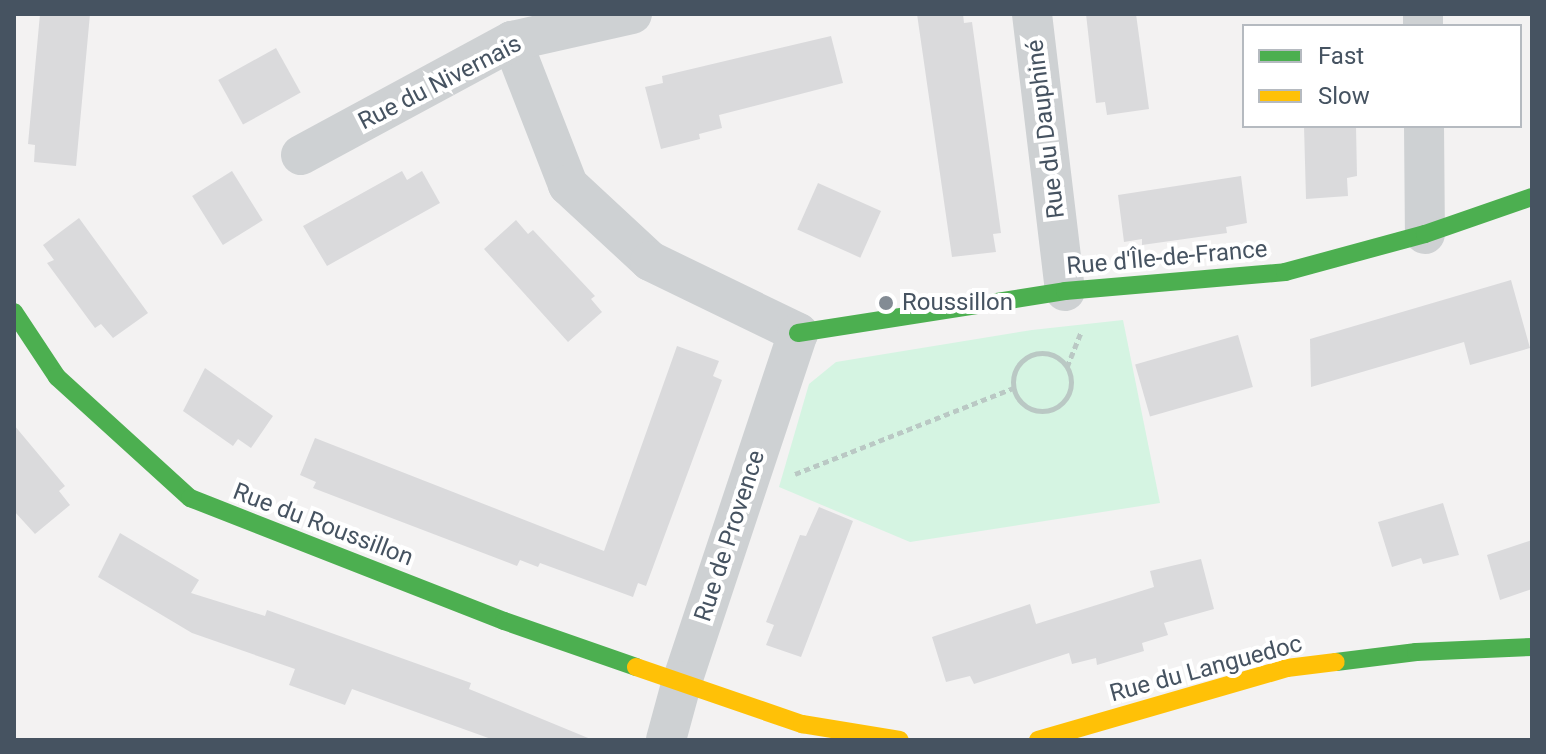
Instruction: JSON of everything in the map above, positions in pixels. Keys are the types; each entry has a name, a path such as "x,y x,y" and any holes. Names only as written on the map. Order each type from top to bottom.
{"street":[{"name":"Rue du Nivernais","path":"301,155 512,41 632,14"},
{"name":"Rue du Dauphiné","path":"1032,14 1065,291"},
{"path":"512,41 568,185 650,261 798,333"},
{"path":"1424,128 1425,234"},
{"name":"Rue d'Île-de-France","path":"798,333 1065,291 1285,272 1425,234 1532,197"},
{"name":"Rue du Roussillon","path":"14,312 57,377 190,498 504,621 682,681"},
{"name":"Rue de Provence","path":"666,740 682,681 798,333"},
{"name":"Rue du Languedoc","path":"1038,740 1287,668 1416,652 1532,647"},
{"path":"682,681 802,724 900,740"}],"path":[{"path":"1039,353 1058,357 1070,373 1070,391 1058,407 1050,410 1031,409 1022,404 1013,388 1012,378 1021,361 1039,353"},
{"path":"750,475 799,474 1013,388"}],"green space":[{"path":"1123,320 1160,503 910,542 779,487 809,384 836,362 1032,330"}],"building":[{"path":"40,14 90,14 76,166 34,162 35,145 28,144"},
{"path":"917,14 963,14 964,23 972,22 1001,233 993,234 996,252 952,257"},
{"path":"1086,14 1136,14 1149,109 1107,115 1105,102 1096,103"},
{"path":"831,36 843,83 719,115 722,128 699,134 700,139 661,149 645,87 663,83 662,76"},
{"path":"276,48 301,93 243,125 218,80"},
{"path":"1304,128 1356,128 1357,176 1347,178 1348,196 1306,199"},
{"path":"232,171 263,220 223,245 192,196"},
{"path":"402,171 407,180 422,171 440,203 327,266 303,226"},
{"path":"1241,176 1247,223 1226,227 1227,233 1142,245 1142,239 1124,242 1118,195"},
{"path":"818,183 881,211 860,258 797,230"},
{"path":"79,218 148,313 113,338 101,324 95,328 47,263 54,260 43,245"},
{"path":"516,220 528,234 533,230 595,296 591,299 602,312 568,342 484,249"},
{"path":"1511,280 1530,348 1470,365 1464,342 1311,387 1310,339"},
{"path":"1238,335 1253,387 1150,416 1135,364"},
{"path":"677,346 719,361 713,376 722,380 646,586 638,583 633,597 540,563 538,567 520,560 517,566 313,488 316,482 300,475 315,438 604,551"},
{"path":"205,368 273,416 251,448 238,439 233,446 183,411"},
{"path":"14,425 65,486 59,491 70,505 35,534 14,511"},
{"path":"1443,503 1459,555 1423,564 1421,558 1392,567 1378,522"},
{"path":"819,507 853,521 801,657 766,645 774,625 766,622 800,535 806,536"},
{"path":"120,533 199,580 191,593 265,616 267,610 471,683 469,689 593,740 494,740 352,689 345,705 289,685 295,669 192,633 98,577"},
{"path":"1532,540 1532,589 1500,600 1487,555"},
{"path":"1201,559 1214,609 1164,623 1168,635 1142,643 1144,651 1097,665 1096,658 1072,664 1069,653 974,684 970,676 946,682 932,637 1030,604 1036,624 1154,587 1150,571"}],"traffic: fast":[{"path":"798,333 1065,291 1285,272 1425,234 1532,197"},
{"path":"14,312 57,377 190,498 504,621 636,667"},
{"path":"1336,662 1416,652 1532,647"}],"traffic: slow":[{"path":"1038,740 1287,668 1336,662"},
{"path":"636,667 802,724 900,740"}],"place":[{"name":"Roussillon","path":"886,303"}]}
